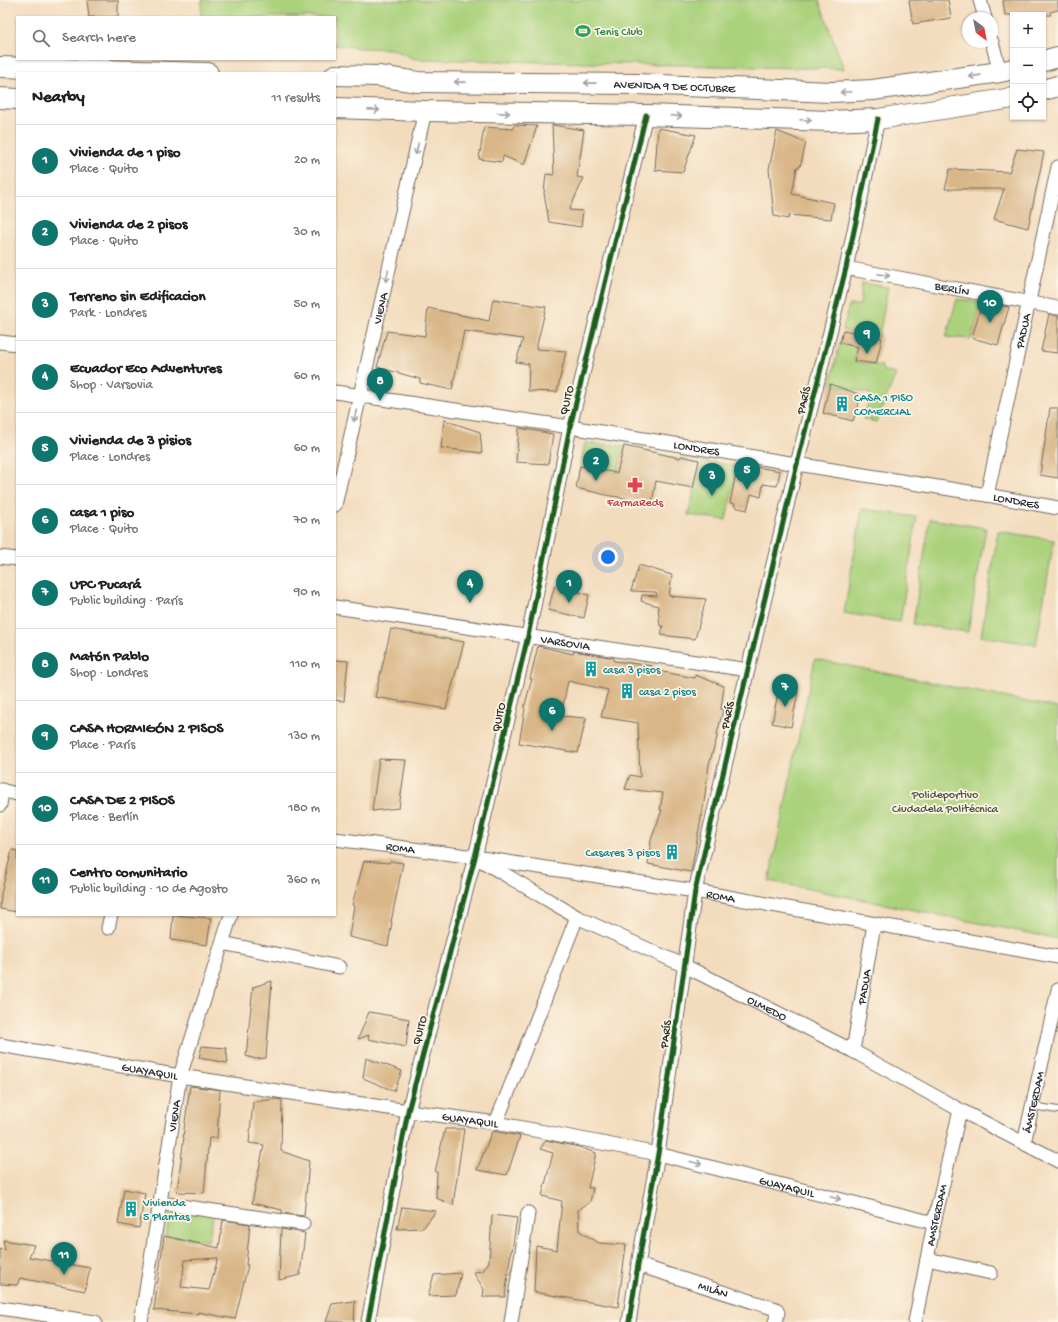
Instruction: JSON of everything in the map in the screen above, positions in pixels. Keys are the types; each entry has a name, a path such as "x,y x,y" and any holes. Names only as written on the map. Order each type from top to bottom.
{"main road":[{"path":"1046,60 1058,57"},
{"path":"0,67 173,72"},
{"name":"AVENIDA 9 DE OCTUBRE","path":"336,75 378,76 418,82 636,84 831,92 873,90 1007,71"},
{"path":"1046,89 1058,86"},
{"path":"0,98 16,99"},
{"path":"336,108 830,121 878,119 1010,98"}],"street":[{"path":"980,0 983,12"},
{"path":"995,48 1007,71"},
{"name":"VIENA","path":"336,501 425,111"},
{"name":"QUITO","path":"368,1322 408,1111 475,857 528,636 570,427 646,115"},
{"name":"PARÍS","path":"629,1322 658,1154 695,891 797,464 846,268 878,119"},
{"name":"PADUA","path":"987,495 1057,175"},
{"name":"BERLÍN","path":"846,268 1028,304 1058,308"},
{"path":"0,342 16,344"},
{"name":"LONDRES","path":"336,392 570,427 1058,508"},
{"path":"0,557 16,559"},
{"name":"VARSOVIA","path":"336,607 748,670"},
{"path":"0,805 1,790 16,794"},
{"name":"ROMA","path":"336,839 475,857 695,891 1058,956"},
{"name":"OLMEDO","path":"475,857 576,917 685,966 853,1051 960,1110 1058,1161"},
{"path":"108,928 111,916"},
{"name":"VIENA","path":"141,1322 180,1076 231,916"},
{"path":"496,1123 576,917"},
{"name":"PADUA","path":"853,1051 874,924"},
{"path":"222,943 339,967"},
{"name":"ÁMSTERDAM","path":"1024,1143 1058,990"},
{"name":"GUAYAQUIL","path":"0,1045 180,1076 496,1123 658,1154 934,1223"},
{"name":"AMSTERDAM","path":"915,1322 934,1223 960,1110"},
{"path":"160,1203 303,1224"},
{"path":"511,1322 528,1213"},
{"path":"927,1259 991,1273"},
{"name":"MILÁN","path":"638,1265 776,1309 778,1313 775,1322"},
{"path":"0,1308 95,1322"}],"lane":[{"path":"1032,1106 1058,1110"}],"green space":[{"name":"Tenis Club","path":"202,0 819,0 844,69 415,59 392,49 336,46 336,16 201,16"},
{"path":"862,283 888,287 879,337 843,330 849,305 860,305"},
{"path":"957,299 982,302 971,339 946,337"},
{"path":"840,343 858,347 854,361 882,366 882,370 896,374 876,422 863,419 871,394 830,384"},
{"path":"585,443 624,446 617,473 580,466"},
{"path":"702,461 737,466 726,520 688,515"},
{"path":"862,509 917,517 900,622 844,613"},
{"path":"930,519 986,528 968,632 913,624"},
{"path":"998,531 1054,540 1036,645 981,636"},
{"name":"Polideportivo Ciudadela Politécnica","path":"815,659 1058,708 1058,939 769,881"},
{"path":"171,1208 214,1213 208,1241 166,1236"}],"building":[{"path":"87,0 118,0 118,16 89,16"},
{"path":"909,0 948,0 951,18 913,24"},
{"path":"1003,0 1058,0 1058,10 1050,12 1051,15 1046,15 1046,12 1010,12 1010,15 1005,15"},
{"path":"514,125 537,126 524,165 503,156 502,162 479,159 484,127 513,129"},
{"path":"552,125 584,130 577,177 584,178 569,210 583,211 581,227 549,222 544,193 546,174 554,175"},
{"path":"658,128 696,135 683,172 655,170"},
{"path":"777,131 806,143 800,167 797,167 792,194 834,203 831,219 789,215 788,219 774,216 769,169"},
{"path":"1017,149 1044,152 1028,228 994,219 1004,189 945,189 950,169 1009,172"},
{"path":"493,299 546,307 536,349 566,351 557,392 528,391 529,364 516,362 523,339 464,331 452,390 420,383 420,379 377,367 387,331 425,336 428,308 489,321"},
{"path":"982,302 1009,307 998,345 972,338"},
{"path":"1049,314 1058,316 1058,353 1041,351"},
{"path":"843,330 882,338 876,364 854,361 858,347 840,343"},
{"name":"CASA 1 PISO COMERCIAL","path":"830,384 861,395 853,421 823,413"},
{"path":"1050,408 1058,408 1058,478 1040,475"},
{"path":"444,420 480,432 482,453 441,448"},
{"path":"519,428 553,434 548,464 516,462"},
{"path":"624,446 680,458 681,456 699,460 693,488 656,481 652,502 611,496 576,488 580,466 617,473"},
{"path":"745,465 780,471 777,486 763,484 761,497 751,494 747,510 735,507 735,504 730,503 735,478 740,478 742,469 745,470"},
{"path":"639,565 672,575 669,596 706,599 695,639 661,635 663,626 660,626 658,606 641,601 642,595 657,596 656,592 631,591"},
{"path":"555,585 589,595 584,618 548,610"},
{"path":"391,629 464,642 446,709 375,697"},
{"path":"538,646 573,654 574,651 610,657 614,658 614,661 653,666 652,670 695,678 695,675 724,686 721,709 723,710 709,764 704,802 691,872 648,864 651,840 662,810 660,810 663,793 625,789 630,775 640,777 638,723 601,717 608,690 568,681 561,716 586,718 578,753 519,743 524,708 532,679 530,679"},
{"path":"336,660 348,661 344,701 336,700"},
{"path":"779,688 798,692 791,727 772,723"},
{"path":"379,759 406,760 399,808 372,811"},
{"path":"12,850 16,851 16,912 0,909 1,894"},
{"path":"364,861 389,863 390,861 403,863 391,922 388,946 349,937 354,906 352,905"},
{"path":"173,916 211,918 207,945 171,940"},
{"path":"272,981 266,1058 256,1059 246,1056 253,987"},
{"path":"369,1012 409,1019 406,1047 368,1039 369,1035 358,1039"},
{"path":"202,1046 226,1048 228,1063 199,1058"},
{"path":"366,1058 402,1071 394,1091 363,1078"},
{"path":"190,1086 220,1090 217,1138 209,1138 204,1193 177,1192"},
{"path":"276,1099 282,1100 281,1151 309,1161 304,1216 282,1213 282,1210 252,1203 264,1145 249,1143 253,1102"},
{"path":"445,1129 464,1129 453,1205 436,1198 437,1172 435,1172"},
{"path":"492,1131 520,1136 507,1175 477,1170"},
{"path":"546,1140 579,1147 596,1153 588,1188 593,1188 590,1202 578,1210 579,1231 599,1243 626,1245 618,1307 534,1292 536,1246 557,1250 562,1201 542,1196 553,1153 540,1149"},
{"name":"Vivienda 5 Plantas","path":"124,1189 145,1193 139,1228 118,1224"},
{"path":"402,1207 436,1211 423,1228 397,1229"},
{"path":"492,1215 517,1218 505,1297 483,1297 484,1289 473,1272 483,1271 489,1262"},
{"path":"223,1220 250,1224 246,1265 248,1265 235,1319 198,1312 198,1314 154,1310 164,1236 219,1248","holes":["218,1258 209,1290 181,1287 185,1260"]},
{"path":"281,1229 305,1233 300,1275 279,1280"},
{"path":"3,1240 34,1245 29,1257 90,1268 85,1291 20,1278 17,1285 0,1284 0,1249 5,1250"},
{"path":"461,1273 456,1295 428,1296 434,1275"},
{"path":"355,1301 354,1322 326,1322 332,1304"}],"cycle path":[{"path":"368,1322 408,1111 475,857 528,636 570,427 646,115"},
{"path":"629,1322 658,1154 695,891 797,464 846,268 878,119"}],"place":[{"name":"Tenis Club","path":"583,31"},
{"name":"CASA DE 2 PISOS","path":"990,323"},
{"name":"CASA HORMIGÓN 2 PISOS","path":"867,354"},
{"name":"Matón Pablo","path":"380,401"},
{"name":"CASA 1 PISO COMERCIAL","path":"842,404"},
{"name":"Vivienda de 2 pisos","path":"596,481"},
{"name":"FarmaReds","path":"635,485"},
{"name":"Vivienda de 3 pisios","path":"747,490"},
{"name":"Terreno sin Edificacion","path":"712,496"},
{"name":"Ecuador Eco Adventures","path":"470,603"},
{"name":"Vivienda de 1 piso","path":"569,603"},
{"name":"casa 3 pisos","path":"591,669"},
{"name":"casa 2 pisos","path":"627,691"},
{"name":"UPC Pucará","path":"785,707"},
{"name":"casa 1 piso","path":"552,731"},
{"name":"Casares 3 pisos","path":"672,852"},
{"name":"Vivienda 5 Plantas","path":"131,1209"},
{"name":"Centro comunitario","path":"64,1275"}]}
